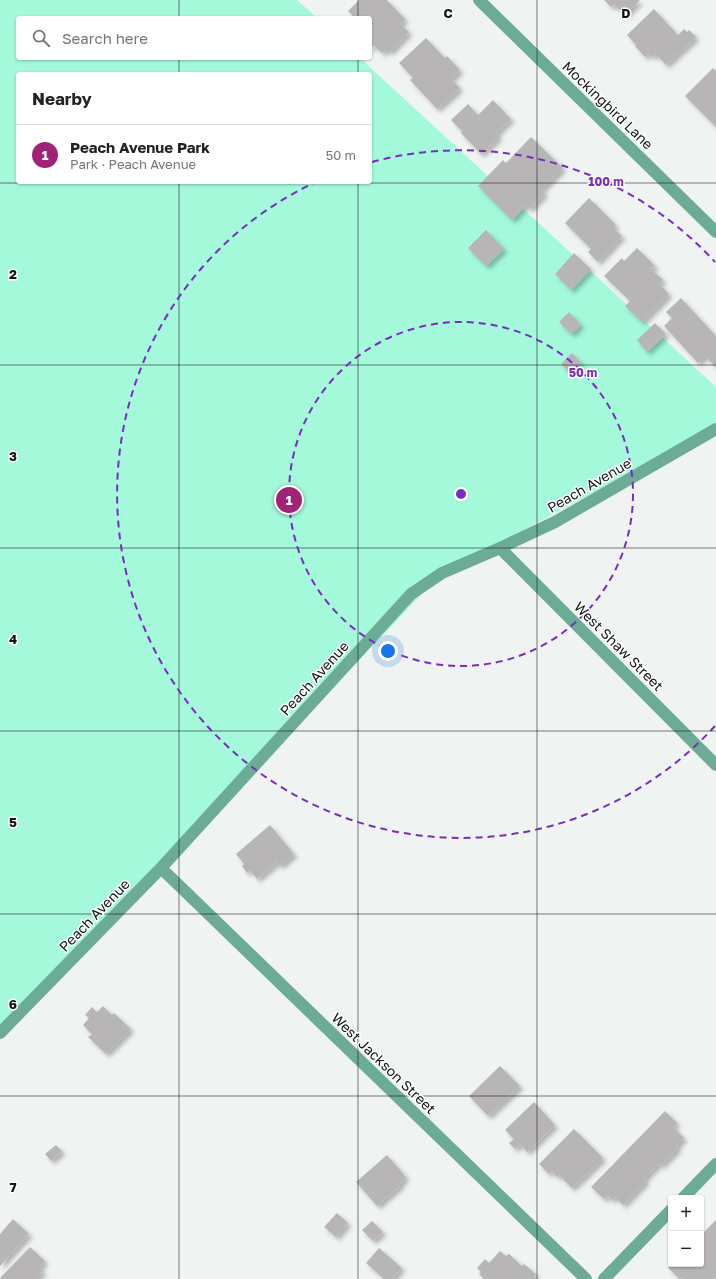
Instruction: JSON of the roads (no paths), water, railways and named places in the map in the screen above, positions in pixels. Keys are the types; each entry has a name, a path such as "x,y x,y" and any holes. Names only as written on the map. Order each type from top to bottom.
{"street":[{"name":"Mockingbird Lane","path":"479,0 716,232"},
{"name":"Peach Avenue","path":"0,1033 161,868 411,594 442,573 555,522 716,429"},
{"name":"West Shaw Street","path":"500,548 716,765"},
{"name":"West Jackson Street","path":"161,868 586,1279"},
{"path":"686,1195 716,1164"},
{"path":"604,1279 668,1213"}],"place":[{"name":"Peach Avenue Park","path":"289,500"}]}
